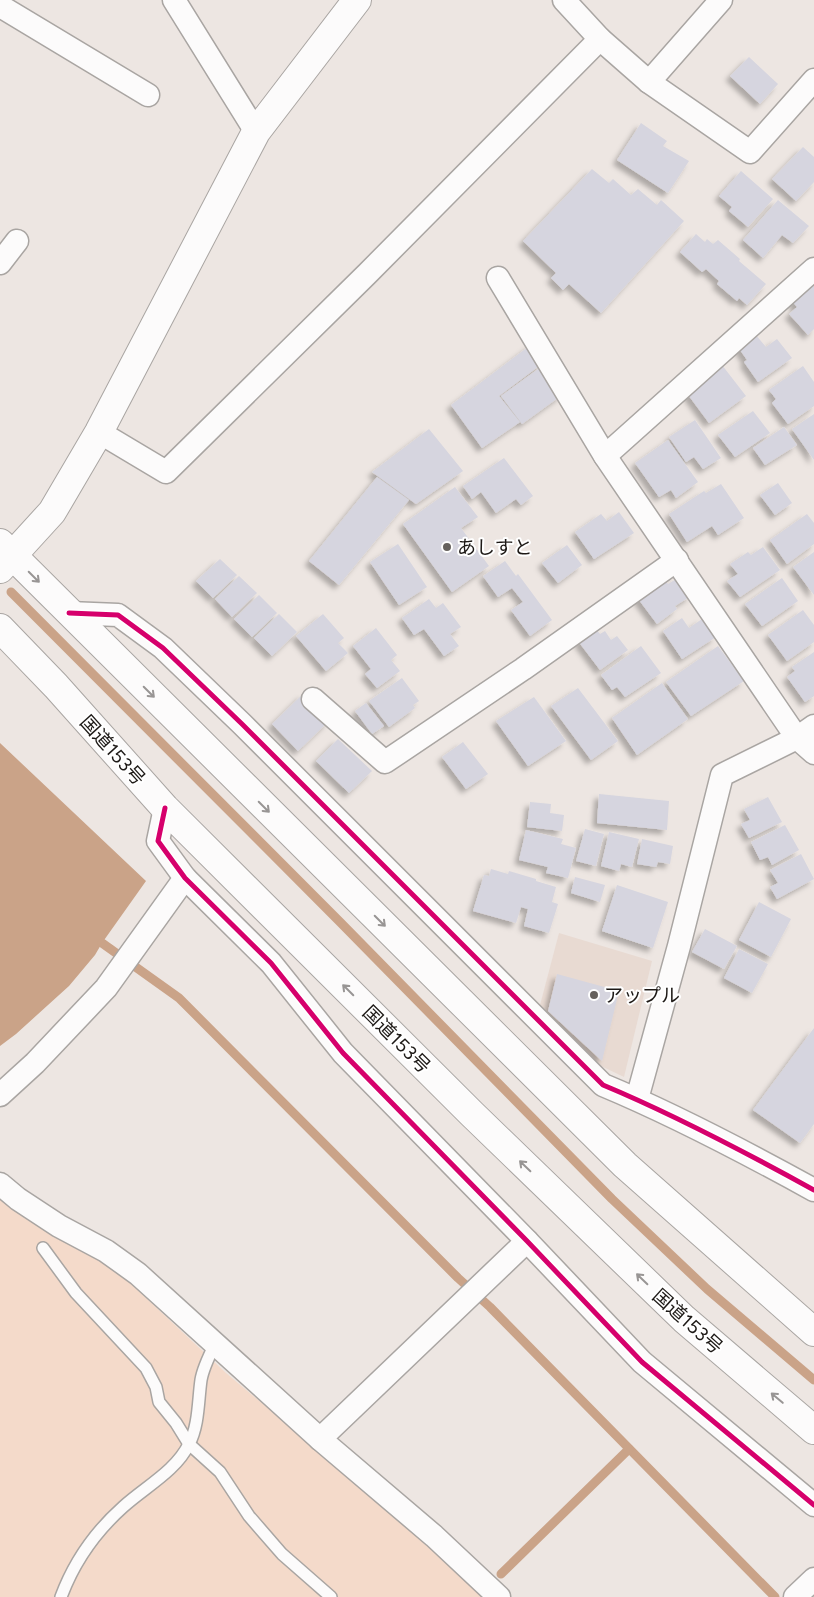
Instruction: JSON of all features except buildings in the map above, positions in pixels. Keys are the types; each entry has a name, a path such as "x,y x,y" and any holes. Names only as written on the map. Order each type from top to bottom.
{"main road":[{"path":"357,0 256,132 99,432 52,512 4,556 69,613 625,1164 814,1332"},
{"name":"国道153号","path":"0,628 56,686 165,808 472,1114 684,1319 814,1430"}],"street":[{"path":"174,0 256,132"},
{"path":"564,0 600,39 649,82 750,152 814,80"},
{"path":"649,82 721,0"},
{"path":"0,6 148,95"},
{"path":"99,432 166,472 367,274 600,39"},
{"path":"0,262 17,241"},
{"path":"605,456 814,269"},
{"path":"498,278 605,456 677,560 805,732 814,753"},
{"path":"313,699 385,762 531,663 677,560"},
{"path":"69,613 118,615 163,648 249,730 603,1085 637,1099 814,1190"},
{"path":"637,1099 679,946 722,774 805,732"},
{"path":"165,808 158,841 185,878 271,963 344,1053 642,1362 814,1505"},
{"path":"0,1095 35,1063 106,988 185,878"},
{"path":"0,1184 18,1199 59,1226 106,1251 138,1274 320,1439 434,1536 499,1597"},
{"path":"320,1439 527,1241"},
{"path":"795,1597 814,1579"}],"lane":[{"path":"43,1248 76,1293 146,1368 156,1387 159,1402 176,1423 189,1444 220,1472 249,1516 282,1554 331,1597"},
{"path":"61,1597 73,1568 95,1536 123,1507 167,1472 189,1444 196,1423 202,1378 214,1344"}],"shaded area":[{"path":"0,743 146,881 95,955 69,986 0,1046"},
{"path":"559,933 652,961 624,1077 599,1065 539,1009"},
{"path":"0,1196 112,1266 226,1373 429,1544 484,1597 0,1597"}],"waterway":[{"path":"11,592 340,922 612,1199 707,1289 814,1380"},
{"path":"102,943 179,998 458,1278 490,1307 775,1597"},
{"path":"501,1574 629,1449"}],"cycle path":[{"path":"69,613 118,615 163,648 242,724 603,1085 710,1134 814,1190"},
{"path":"165,808 158,841 185,878 271,963 343,1053 642,1362 814,1505"}],"place":[{"name":"あしすと","path":"447,547"},
{"name":"アップル","path":"594,995"}]}
